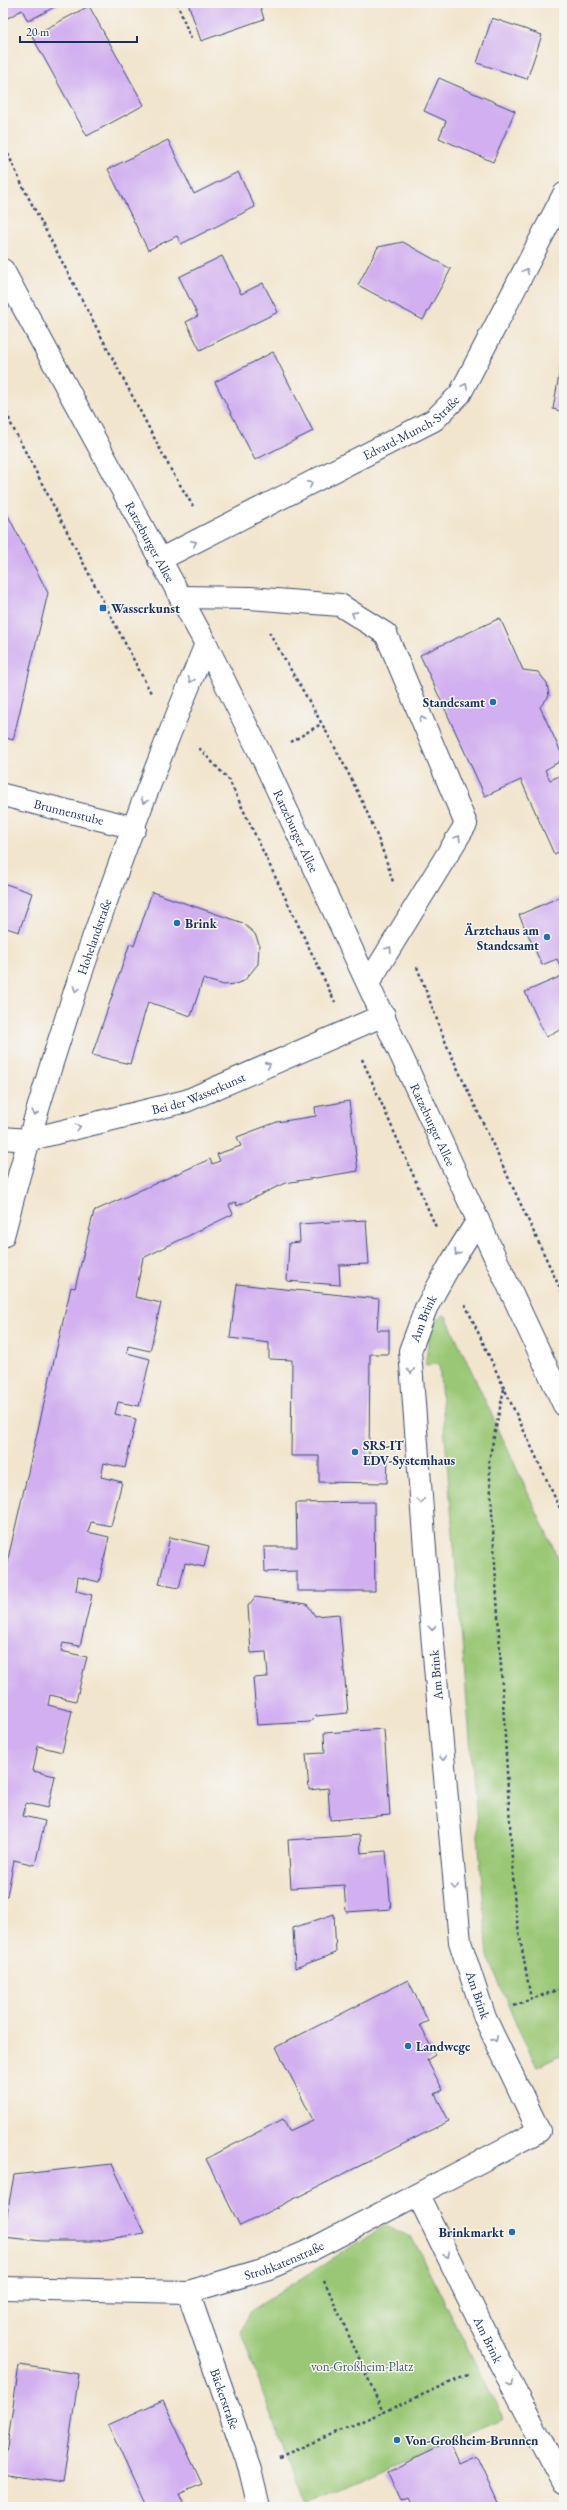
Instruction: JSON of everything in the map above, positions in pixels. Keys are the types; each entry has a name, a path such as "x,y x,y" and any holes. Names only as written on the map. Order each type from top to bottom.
{"street":[{"name":"Edvard-Munch-Straße","path":"159,560 411,433 439,414 460,394 564,194"},
{"name":"Ratzeburger Allee","path":"3,270 159,560 206,644 264,759 369,982 564,1405"},
{"path":"180,597 250,598 340,605 386,634 466,824 369,982"},
{"name":"Hohelandstraße","path":"3,1236 27,1140 57,1041 134,828 174,722 206,644"},
{"name":"Brunnenstube","path":"3,795 134,828"},
{"name":"Bei der Wasserkunst","path":"3,1138 27,1140 186,1100 384,1015"},
{"name":"Am Brink","path":"478,1220 451,1263 426,1308 410,1352 428,1589 460,1942 485,2018 539,2131"},
{"name":"Strohkatenstraße","path":"3,2288 188,2292 269,2268 311,2250 539,2131"},
{"name":"Am Brink","path":"418,2195 499,2361 564,2483"},
{"name":"Bäckerstraße","path":"188,2292 250,2470 259,2507"}],"path":[{"path":"177,3 191,39"},
{"path":"3,143 23,187 171,470 210,534"},
{"path":"3,401 12,424 154,699 229,780 380,1098 451,1263 465,1304 564,1517"},
{"path":"250,598 321,724 385,855 417,969 447,1046 564,1297"},
{"path":"505,1388 489,1460 515,1910 530,2000 564,1988"},
{"path":"311,2250 383,2412"},
{"path":"250,2470 499,2361"}],"green space":[{"path":"442,1315 446,1316 564,1571 564,2054 537,2067 516,2024 488,1956 439,1364 425,1365 430,1331"},
{"name":"von-Großheim-Platz","path":"384,2226 412,2237 503,2419 303,2504 241,2332 249,2312"}],"building":[{"path":"3,3 62,3 28,21 22,10 8,18 3,9"},
{"path":"188,3 259,3 264,19 201,41"},
{"path":"89,6 144,105 87,136 32,36"},
{"path":"492,18 542,35 527,79 477,63"},
{"path":"439,78 515,111 493,162 439,138 446,121 424,111"},
{"path":"168,140 194,194 238,172 255,207 181,244 177,236 148,250 108,169"},
{"path":"403,242 451,269 423,320 358,285 378,247"},
{"path":"222,256 241,294 263,283 278,312 200,350 186,322 198,316 179,277"},
{"path":"273,352 313,431 255,460 215,382"},
{"path":"564,353 564,412 553,409"},
{"path":"3,506 48,593 13,740 3,737"},
{"name":"Standesamt","path":"500,618 523,670 538,672 547,683 549,696 540,707 564,759 545,770 550,780 564,774 564,850 554,854 521,780 485,796 420,655"},
{"path":"3,883 32,893 19,932 3,927"},
{"path":"152,892 243,923 255,934 259,944 258,964 244,981 235,984 224,985 203,979 191,1016 148,1002 130,1064 92,1055 130,943 134,946"},
{"name":"Ärztehaus am Standesamt","path":"564,895 564,974 557,959 542,965 519,915"},
{"path":"3,973 6,974 3,984"},
{"name":"Ärztehaus am Standesamt","path":"564,975 564,1028 546,1037 525,992"},
{"path":"349,1101 358,1171 285,1183 237,1206 236,1202 229,1205 233,1214 143,1258 135,1297 161,1303 150,1351 128,1346 127,1353 150,1359 139,1406 118,1402 115,1414 136,1419 125,1468 104,1463 101,1477 122,1482 111,1526 91,1522 88,1532 109,1537 99,1582 78,1577 76,1591 92,1595 80,1646 63,1643 61,1651 87,1657 76,1701 50,1695 48,1705 72,1711 62,1752 38,1746 33,1771 55,1776 48,1808 26,1803 23,1816 45,1821 35,1865 14,1860 7,1896 3,1895 3,1580 71,1287 75,1288 94,1211 210,1159 212,1164 220,1161 217,1154 241,1146 237,1137 277,1122 316,1116 315,1107"},
{"path":"366,1220 369,1264 339,1265 340,1285 287,1281 289,1243 300,1242 299,1224"},
{"path":"237,1284 379,1299 377,1330 389,1330 389,1354 370,1354 369,1457 388,1456 387,1483 319,1482 319,1456 291,1456 292,1360 269,1359 269,1343 230,1338"},
{"path":"374,1502 375,1591 297,1591 297,1571 265,1572 264,1547 297,1547 296,1503"},
{"path":"170,1537 209,1546 204,1567 185,1563 179,1588 159,1584"},
{"path":"255,1597 307,1604 315,1616 339,1614 348,1713 316,1716 310,1722 257,1725 253,1678 268,1677 266,1652 251,1653 248,1606"},
{"path":"384,1729 390,1815 330,1820 328,1788 309,1790 306,1754 325,1753 324,1733"},
{"path":"360,1835 361,1853 386,1851 391,1909 346,1912 344,1885 291,1888 288,1840"},
{"path":"334,1914 336,1953 295,1968 293,1928"},
{"path":"408,1980 428,2021 420,2025 435,2055 427,2060 443,2090 435,2094 449,2121 240,2226 206,2159 283,2119 289,2131 313,2120 276,2047"},
{"path":"112,2164 144,2233 97,2241 42,2241 3,2237 14,2175"},
{"path":"19,2365 79,2374 63,2483 3,2474"},
{"path":"163,2400 202,2484 179,2494 185,2507 146,2507 108,2425"},
{"path":"449,2442 458,2463 476,2455 500,2507 412,2507 408,2499 401,2502 387,2472"}],"place":[{"name":"Wasserkunst","path":"103,608"},
{"name":"Standesamt","path":"493,702"},
{"name":"Brink","path":"177,923"},
{"name":"Ärztehaus am Standesamt","path":"547,937"},
{"name":"SRS-IT EDV-Systemhaus","path":"355,1452"},
{"name":"Landwege","path":"408,2046"},
{"name":"Brinkmarkt","path":"512,2232"},
{"name":"Von-Großheim-Brunnen","path":"397,2440"}]}
